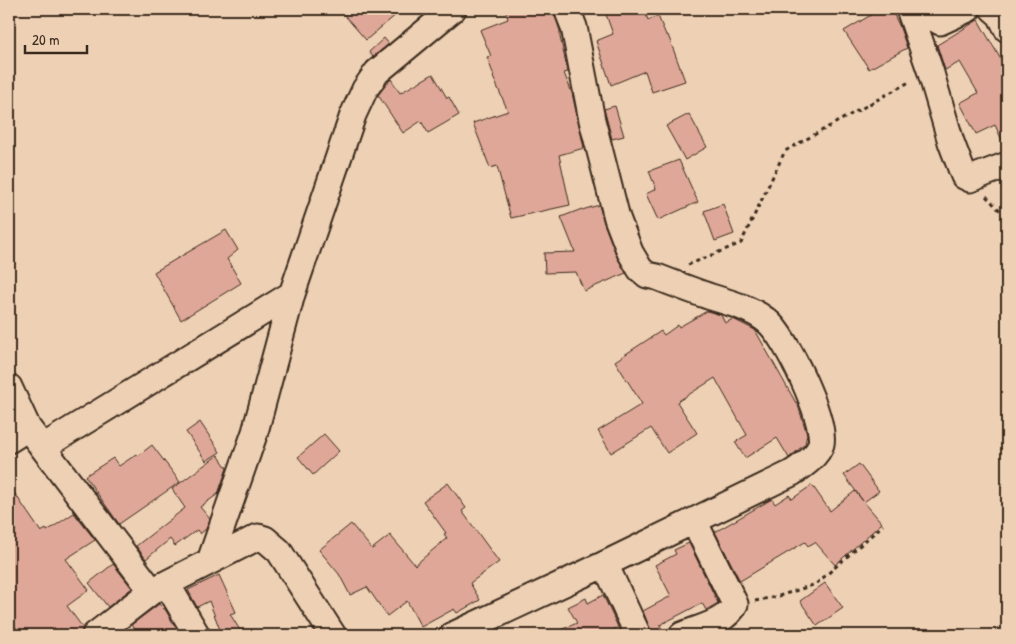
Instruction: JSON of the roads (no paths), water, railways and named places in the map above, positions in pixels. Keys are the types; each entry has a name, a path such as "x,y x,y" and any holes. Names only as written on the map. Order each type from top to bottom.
{"street":[{"path":"210,561 255,432 292,294 353,115 365,89 377,72 452,9"},
{"path":"453,635 606,564 806,465 821,446 821,436 815,411 806,385 782,338 768,321 752,311 647,275 640,269 630,252 618,218 592,120 574,27 567,9"},
{"path":"909,9 930,70 951,142 964,176 970,179 1007,165"},
{"path":"925,9 932,18 940,22 968,9"},
{"path":"993,9 1000,15 1007,29"},
{"path":"27,438 292,294"},
{"path":"9,388 27,438 159,587 196,635"},
{"path":"682,635 725,616 732,611 735,604 694,521"},
{"path":"95,635 159,587 258,537 266,539 279,551 333,635"},
{"path":"606,564 638,635"}]}
